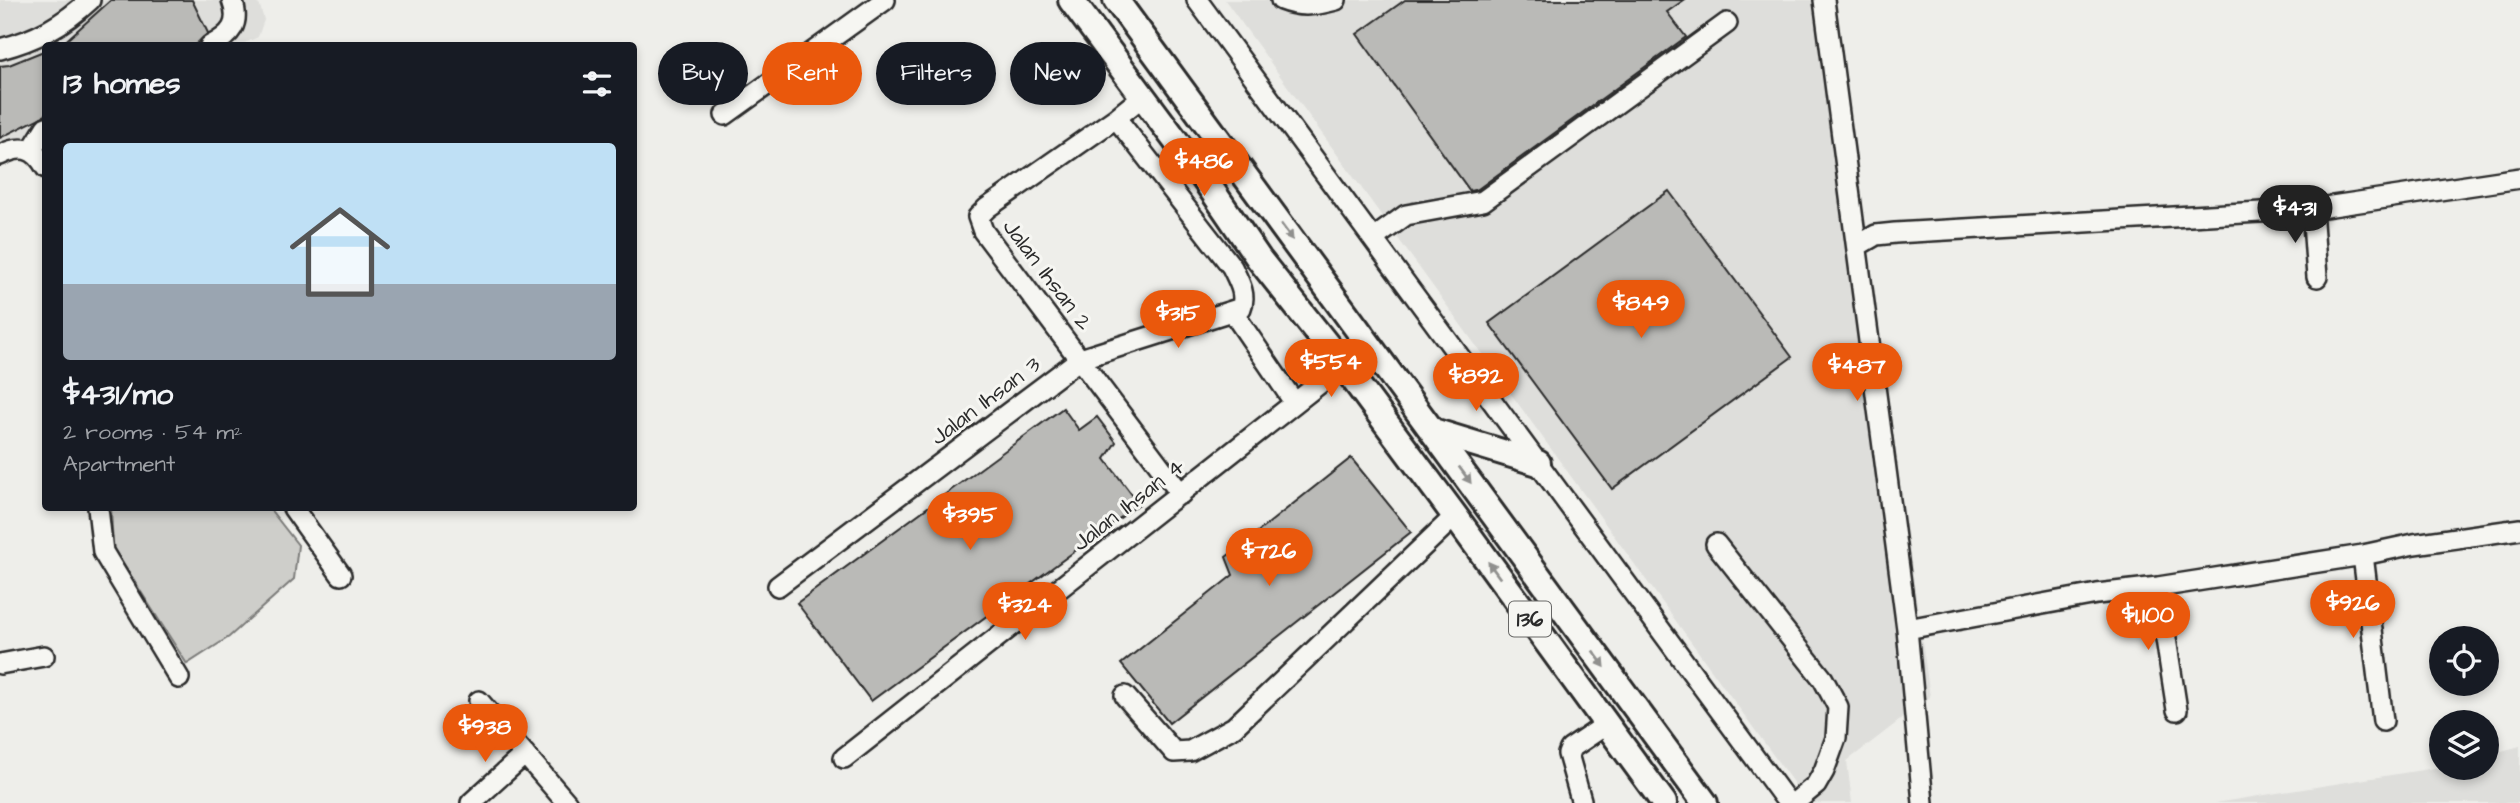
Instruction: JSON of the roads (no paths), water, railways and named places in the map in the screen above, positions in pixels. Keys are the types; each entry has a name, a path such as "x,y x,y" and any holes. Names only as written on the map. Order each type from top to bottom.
{"main road":[{"name":"136","path":"1071,0 1259,259 1343,365 1664,803"},
{"name":"136","path":"1121,3 1705,803"},
{"path":"1433,431 1538,463"}],"street":[{"path":"0,49 25,42 53,29 90,0"},
{"path":"218,42 226,38 234,26 236,15 232,0"},
{"path":"725,114 885,0"},
{"path":"1197,0 1788,803"},
{"path":"1281,0 1294,6 1315,6 1336,0"},
{"path":"1824,0 1907,629 1923,803"},
{"path":"1373,239 1406,215 1483,201 1727,23"},
{"path":"1143,96 1116,118 1232,267 1241,287 1238,306 1294,402"},
{"name":"Jalan Ihsan 2","path":"1116,118 978,217 983,231 1181,495"},
{"path":"31,151 42,133"},
{"path":"0,155 16,148 31,151 42,163"},
{"path":"1857,246 1876,235 1895,233 2312,209 2520,178"},
{"path":"2312,209 2317,277"},
{"name":"Jalan Ihsan 3","path":"778,586 1080,359 1238,306"},
{"name":"Jalan Ihsan 4","path":"844,758 1343,365"},
{"path":"99,511 103,552 179,678"},
{"path":"295,511 341,575"},
{"path":"1125,696 1174,752 1190,751 1234,727 1455,516"},
{"path":"1907,629 2083,596 2158,587 2520,529"},
{"path":"1716,544 1823,679 1838,707 1836,738 1824,771 1816,785 1794,803"},
{"path":"2364,555 2383,721"},
{"path":"2158,587 2177,710"},
{"path":"0,664 44,656"},
{"path":"479,701 567,803"},
{"path":"1581,800 1568,754 1570,749 1607,724"},
{"path":"471,803 525,754"}]}
